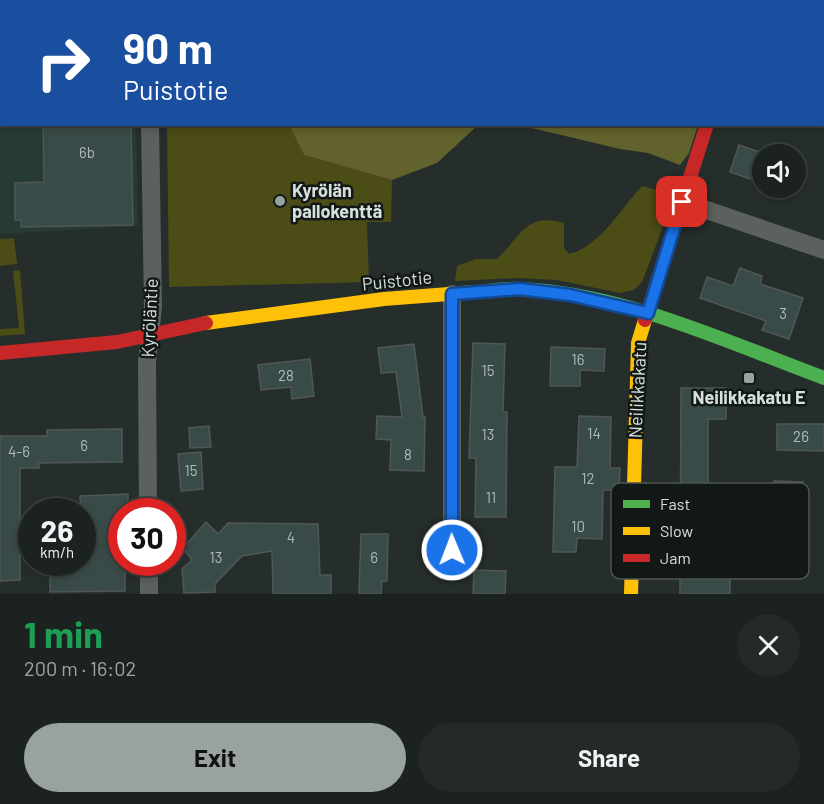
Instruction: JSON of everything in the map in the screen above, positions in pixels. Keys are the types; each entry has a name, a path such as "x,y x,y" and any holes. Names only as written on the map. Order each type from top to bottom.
{"street":[{"name":"Kyröläntie","path":"148,498 147,362 153,307 150,126"},
{"name":"Neilikkakatu","path":"634,483 638,343 706,126"},
{"path":"682,202 824,250"},
{"name":"Puistotie","path":"0,353 117,342 203,324 384,299 520,289 570,295 648,313 824,378"},
{"path":"452,294 452,571"},
{"path":"149,576 149,594"},
{"name":"Neilikkakatu","path":"631,579 631,594"}],"shaded area":[{"path":"0,126 136,126 138,226 0,234"},
{"name":"Kyrölän pallokenttä","path":"167,126 290,126 304,155 392,180 391,222 367,222 369,282 169,287"},
{"path":"290,126 477,126 437,163 392,180 304,155"},
{"path":"523,126 698,126 689,153 680,165 648,153 620,149"},
{"path":"642,186 665,192 674,198 642,282 634,290 620,293 557,280 517,278 455,281 457,266 476,259 497,259 525,229 540,221 551,220 564,223 564,248 569,254 580,250 601,235"},
{"path":"14,238 17,264 0,266 0,239"},
{"path":"20,270 25,334 0,336 0,329 19,328 13,271"}],"building":[{"path":"43,126 131,126 133,225 21,227 21,220 15,220 15,183 44,182"},
{"path":"739,145 752,150 752,180 730,172"},
{"path":"740,268 762,276 760,284 803,298 789,339 762,330 766,321 700,298 707,277 733,286"},
{"path":"473,343 505,344 503,412 507,412 506,517 475,517 476,458 469,458"},
{"path":"414,344 423,417 425,417 424,471 390,470 391,440 376,439 377,416 402,417 396,372 381,373 378,348"},
{"path":"551,347 605,349 604,371 580,370 580,386 550,386"},
{"path":"310,359 314,396 292,399 291,387 261,390 258,365"},
{"path":"681,388 726,388 726,419 708,419 708,483 681,483"},
{"path":"579,416 611,417 610,468 620,468 619,483 611,483 611,490 603,490 602,539 577,538 576,552 553,552 555,467 577,467"},
{"path":"777,424 824,424 824,451 777,450"},
{"path":"209,426 211,447 190,448 189,428"},
{"path":"122,429 122,462 39,463 39,468 20,468 18,576 20,580 0,581 0,436 47,436 47,430"},
{"path":"201,452 203,489 181,491 178,454"},
{"path":"774,481 803,482 803,483 774,483"},
{"path":"128,494 128,498 108,498 108,576 125,576 125,591 50,592 50,576 96,576 96,498 80,498 80,496"},
{"path":"206,522 218,534 228,523 318,524 320,575 331,575 331,594 273,594 272,551 242,556 215,584 215,592 184,593 183,576 186,576 186,565 192,560 186,552 186,545"},
{"path":"361,534 388,534 387,581 382,581 381,594 359,594"},
{"path":"474,570 506,571 505,594 473,594"},
{"path":"680,579 730,579 730,594 680,594"}],"traffic: fast":[{"path":"475,292 521,289 599,300 676,322 824,378"}],"traffic: slow":[{"path":"206,323 384,299 475,292"},
{"path":"634,483 638,343 645,320"},
{"path":"631,579 631,594"}],"traffic: jam":[{"path":"645,320 706,126"},
{"path":"0,353 117,342 206,323"}],"place":[{"name":"Kyrölän pallokenttä","path":"280,201"},
{"name":"Neilikkakatu E","path":"749,378"}],"route":[{"path":"452,550 452,294 520,289 570,295 648,313 682,202"}]}
